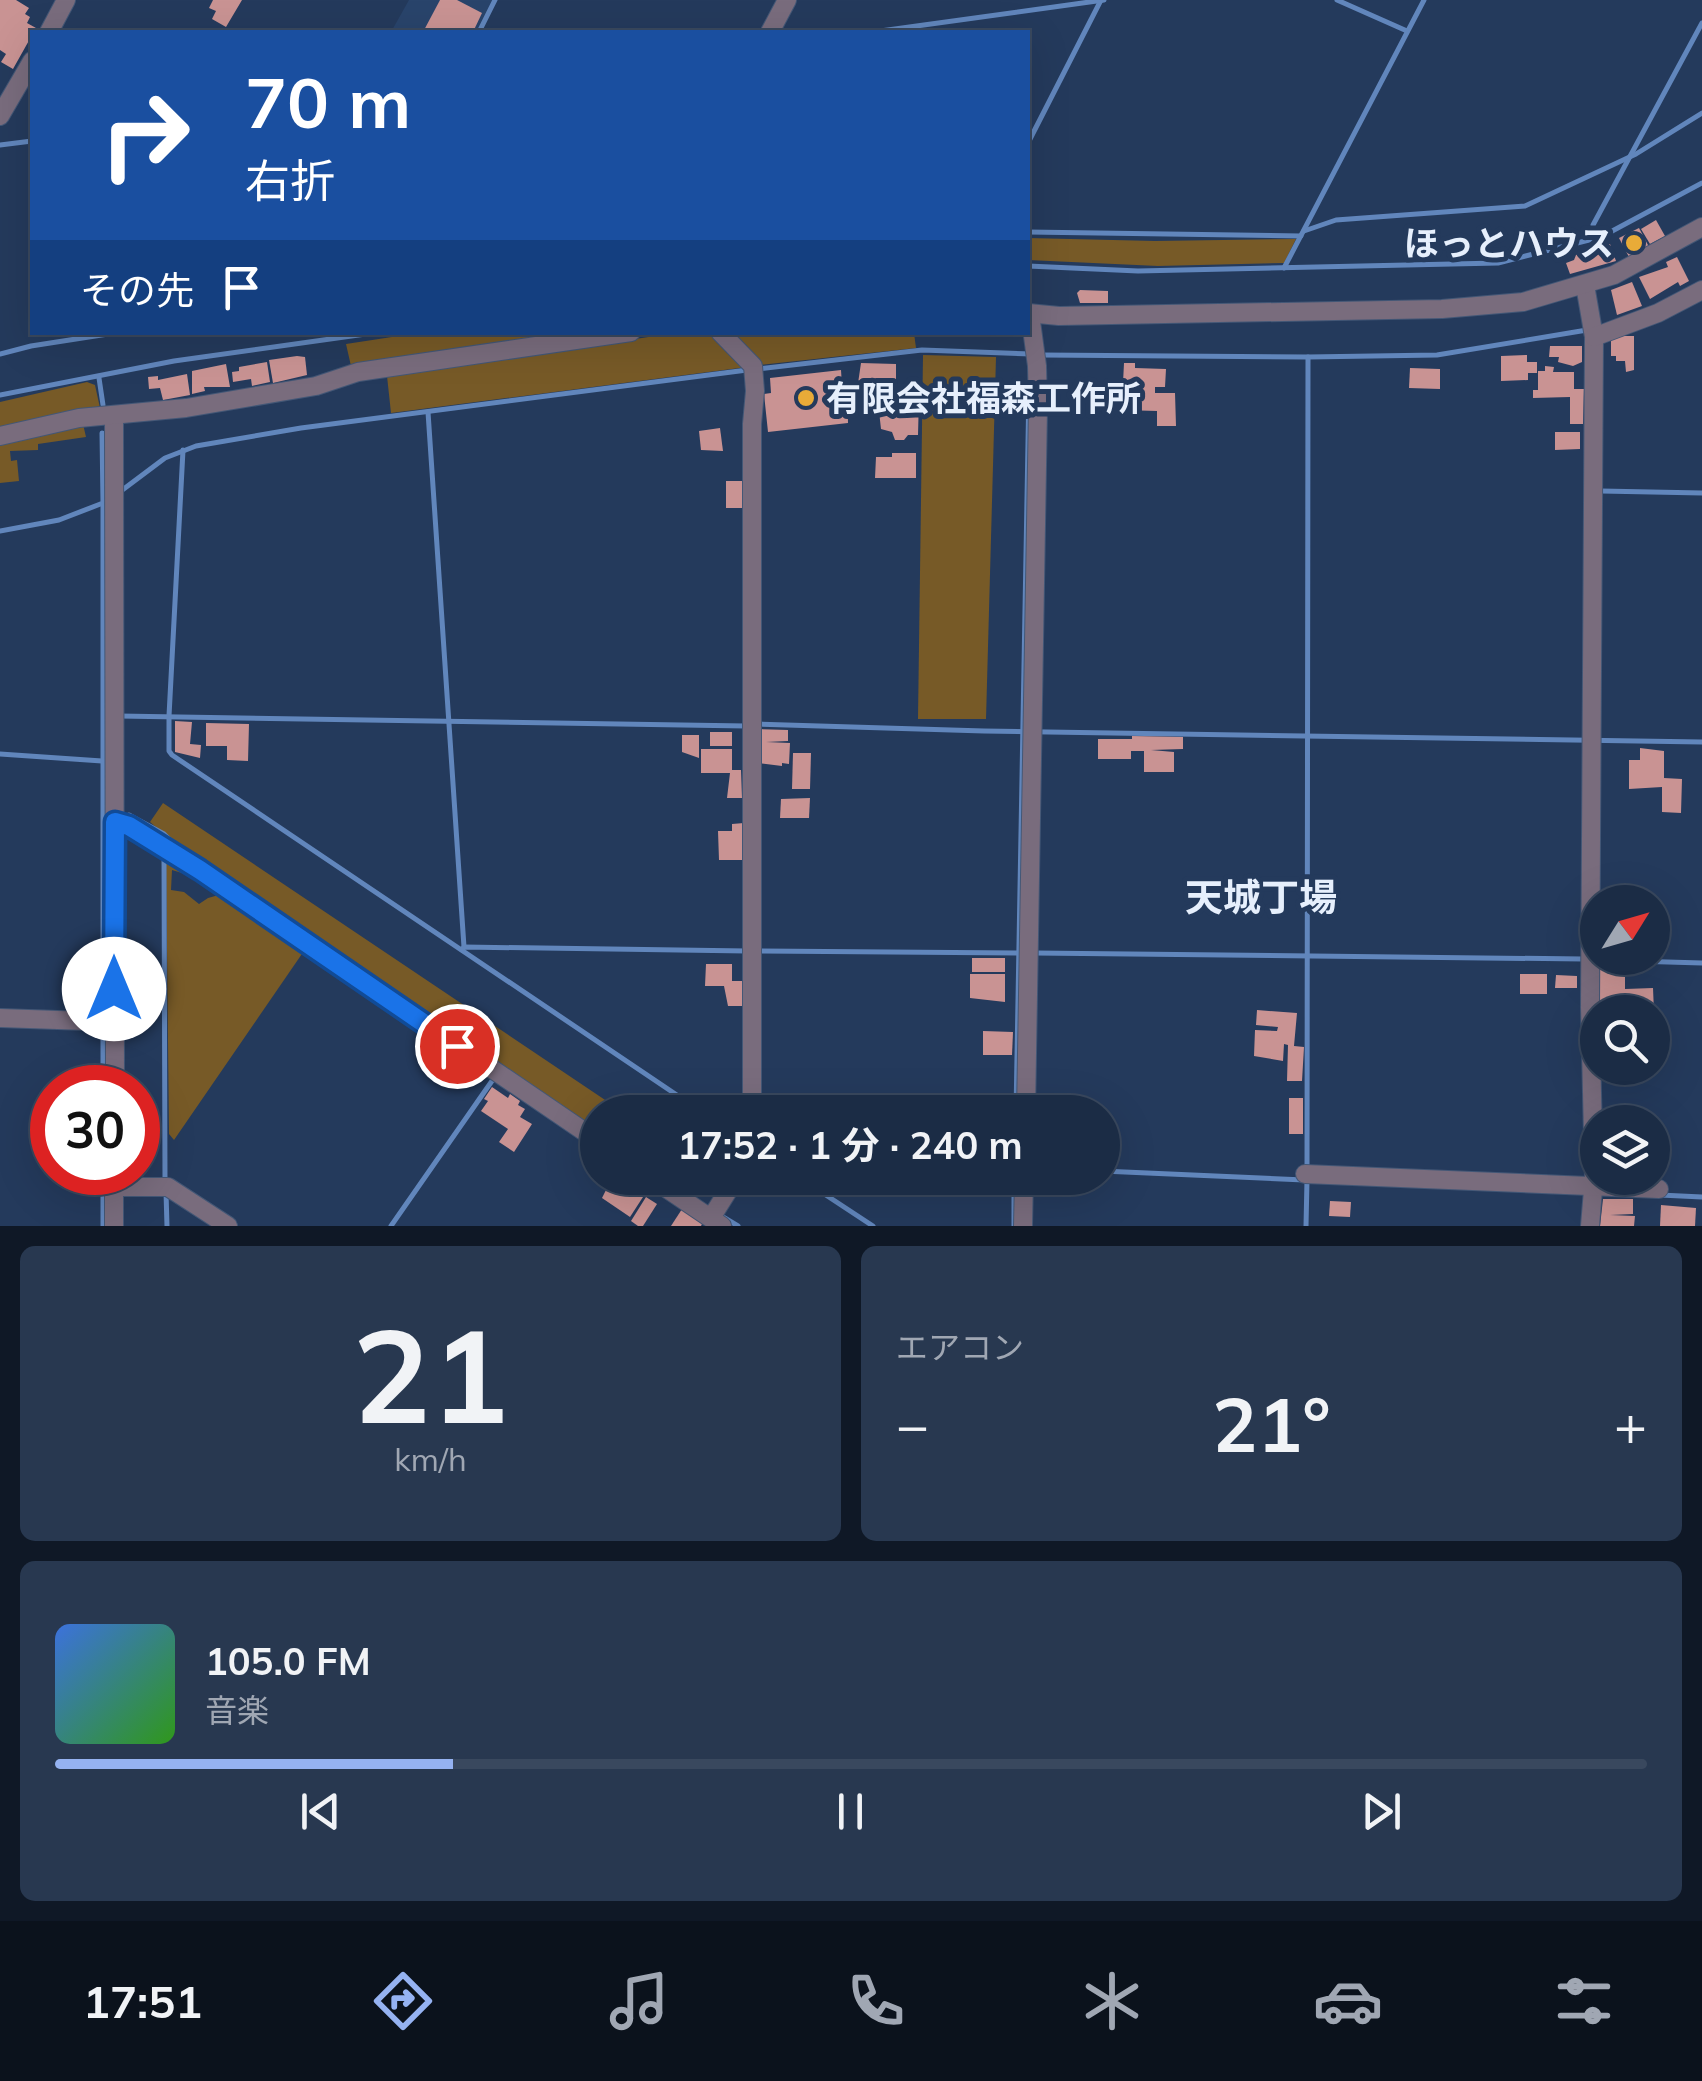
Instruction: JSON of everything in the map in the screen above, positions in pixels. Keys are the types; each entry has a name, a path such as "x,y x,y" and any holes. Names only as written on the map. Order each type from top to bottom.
{"street":[{"path":"51,30 66,0"},
{"path":"771,30 787,0"},
{"path":"0,116 30,64"},
{"path":"1030,314 1442,310 1542,299 1638,264 1702,227"},
{"path":"1585,285 1594,337 1591,1105"},
{"path":"1594,337 1658,313 1702,290"},
{"path":"1026,1095 1036,355 1030,320"},
{"path":"0,436 79,418 186,408 316,386 358,372 611,335"},
{"path":"723,335 754,369 752,1095"},
{"path":"112,1065 106,1021 115,822 114,415"},
{"path":"115,822 129,826 167,850 580,1129"},
{"path":"0,1018 106,1021"},
{"path":"1307,1174 1580,1185"},
{"path":"160,1186 228,1226"},
{"path":"114,1195 114,1226"},
{"path":"678,1195 715,1219 727,1195"},
{"path":"1023,1226 1024,1195"},
{"path":"1590,1226 1592,1195"}],"shaded area":[{"path":"409,0 495,0 479,30 392,30"},
{"path":"1030,238 1296,239 1284,263 1158,266 1030,260"},
{"path":"405,335 567,335 351,366 346,344"},
{"path":"662,335 707,335 719,340 747,367 391,413 387,376"},
{"path":"730,335 914,335 916,348 759,365"},
{"path":"923,355 996,357 986,719 918,719"},
{"path":"87,382 95,385 100,408 0,430 0,402"},
{"path":"83,424 86,437 38,444 38,450 10,451 11,461 17,460 19,481 0,483 0,443"},
{"path":"163,803 598,1095 580,1095 580,1118 180,847 150,822"},
{"path":"166,857 195,877 172,870 171,890 184,892 199,904 226,893 306,948 174,1140 169,1134"}],"building":[{"path":"0,0 16,0 29,8 25,14 30,17 27,23 36,28 30,30 30,39 13,69 1,62 6,54 0,50"},
{"path":"213,0 242,0 226,27 212,19 216,11 209,8"},
{"path":"440,0 457,0 482,13 474,30 424,30"},
{"path":"1656,220 1665,236 1650,244 1641,229"},
{"name":"ほっとハウス","path":"1639,228 1649,247 1629,257 1619,238"},
{"path":"1610,244 1616,261 1570,274 1566,263 1576,255"},
{"path":"1677,257 1689,281 1680,286 1678,282 1650,299 1639,277 1668,267 1666,262"},
{"path":"1632,282 1642,306 1617,315 1611,290"},
{"path":"1080,290 1108,291 1108,303 1080,303"},
{"path":"1611,336 1634,336 1634,370 1626,372 1625,361 1616,361 1616,356 1611,356"},
{"path":"1550,346 1582,346 1582,362 1573,366 1558,362 1559,357 1549,357"},
{"path":"1527,355 1527,362 1537,362 1537,373 1528,373 1528,380 1501,381 1501,356"},
{"path":"305,357 307,375 273,383 269,360"},
{"path":"267,362 270,382 252,386 251,379 233,382 232,372 239,371 239,367"},
{"path":"861,363 896,364 896,392 919,397 918,435 895,440 892,432 881,429 879,411 886,411 887,388 864,383 864,391 857,390"},
{"path":"1124,363 1135,363 1135,368 1166,369 1165,387 1155,387 1155,393 1175,393 1176,426 1157,426 1157,411 1122,410 1122,388 1135,388 1135,383 1123,383"},
{"path":"226,364 230,387 204,387 205,391 192,394 192,371"},
{"path":"1545,366 1554,367 1553,372 1574,372 1574,389 1584,389 1583,424 1570,424 1570,397 1533,398 1533,390 1538,390 1538,371 1545,371"},
{"path":"1410,368 1440,369 1440,389 1409,388"},
{"name":"有限会社福森工作所","path":"841,370 842,386 847,386 848,423 768,432 764,394 771,393 770,378"},
{"path":"187,374 190,395 163,400 160,388 149,389 148,377 158,376 158,380"},
{"path":"720,428 723,451 701,450 699,431"},
{"path":"1555,432 1580,432 1580,449 1555,450"},
{"path":"892,453 916,453 916,478 875,478 876,457 892,457"},
{"path":"726,481 742,481 742,508 726,508"},
{"path":"175,721 192,722 190,744 201,745 200,758 175,752"},
{"path":"206,723 249,724 248,761 227,760 227,746 206,746"},
{"path":"757,729 788,730 788,741 766,742 790,743 789,764 758,763"},
{"path":"710,732 732,732 732,746 710,746"},
{"path":"682,735 699,735 699,758 682,752"},
{"path":"1183,737 1183,749 1151,750 1174,752 1174,772 1144,772 1144,751 1131,751 1131,759 1098,759 1098,739"},
{"path":"1640,748 1664,751 1664,778 1682,779 1681,813 1662,812 1662,787 1629,789 1629,760 1640,760"},
{"path":"701,749 732,749 732,770 741,770 742,798 727,798 730,773 701,773"},
{"path":"793,753 811,753 810,789 792,789"},
{"path":"810,798 809,818 780,818 781,799"},
{"path":"744,823 744,860 719,860 718,831 732,831 732,824"},
{"path":"972,958 1005,958 1005,972 972,972"},
{"path":"706,964 732,964 732,981 743,981 742,1006 728,1006 724,986 705,986"},
{"path":"970,974 1005,974 1005,1002 970,998"},
{"path":"1520,974 1547,974 1547,994 1520,994"},
{"path":"1556,975 1577,976 1577,988 1555,988"},
{"path":"1597,975 1625,975 1625,989 1653,988 1653,995 1597,995"},
{"path":"1257,1010 1297,1013 1294,1046 1304,1047 1302,1081 1287,1081 1288,1045 1284,1044 1283,1061 1254,1056 1255,1030 1277,1031 1278,1027 1256,1025"},
{"path":"983,1031 1013,1032 1012,1055 983,1055"},
{"path":"492,1087 520,1101 518,1105 525,1109 520,1117 532,1124 514,1152 499,1142 508,1129 481,1111"},
{"path":"1289,1098 1303,1098 1303,1134 1289,1134"},
{"path":"604,1195 643,1197 630,1217 602,1198"},
{"path":"646,1197 657,1204 643,1226 638,1226 631,1221"},
{"path":"1603,1199 1633,1199 1633,1214 1610,1215 1635,1216 1634,1226 1600,1226"},
{"path":"1330,1201 1351,1202 1350,1217 1329,1216"},
{"path":"1661,1205 1696,1208 1695,1226 1660,1226"},
{"path":"682,1209 703,1222 701,1226 671,1226"}],"waterway":[{"path":"480,30 495,0"},
{"path":"1030,139 1101,0"},
{"path":"887,30 1104,0"},
{"path":"1337,0 1407,31"},
{"path":"1284,268 1424,0"},
{"path":"1596,239 1593,225 1702,23"},
{"path":"1304,231 1336,220 1525,206 1636,154 1702,113"},
{"path":"0,145 30,141"},
{"path":"1030,266 1138,271 1498,263 1601,237 1702,183"},
{"path":"1030,232 1301,236"},
{"path":"1042,355 1437,355 1587,330"},
{"path":"0,354 102,335"},
{"path":"0,395 174,361 359,335"},
{"path":"758,369 922,350 1031,354"},
{"path":"1307,1169 1308,357"},
{"path":"121,491 165,458 196,446 301,428 747,370"},
{"path":"99,378 103,405"},
{"path":"1016,1095 1029,387"},
{"path":"428,412 464,947"},
{"path":"0,531 59,520 103,503 102,433"},
{"path":"183,450 169,716 172,755 677,1095"},
{"path":"1601,491 1702,493"},
{"path":"103,503 103,1015"},
{"path":"119,716 746,726"},
{"path":"755,724 1702,742"},
{"path":"0,754 102,761"},
{"path":"129,815 164,834 177,847"},
{"path":"164,853 165,1181"},
{"path":"462,950 464,947 747,951"},
{"path":"758,951 1017,953"},
{"path":"1035,953 1580,959"},
{"path":"1670,962 1702,963"},
{"path":"103,1026 103,1065"},
{"path":"391,1226 494,1078"},
{"path":"1120,1172 1304,1180"},
{"path":"1306,1226 1307,1180"},
{"path":"166,1192 167,1226"},
{"path":"103,1195 103,1226"},
{"path":"826,1195 873,1226"},
{"path":"1014,1195 1014,1226"},
{"path":"1660,1195 1702,1197"},
{"path":"723,1217 738,1226"}],"place":[{"name":"ほっとハウス","path":"1634,243"},
{"name":"有限会社福森工作所","path":"806,398"}],"district":[{"name":"天城丁場","path":"1261,897"}],"route":[{"path":"114,989 115,822 129,826 200,870 457,1046"}]}
